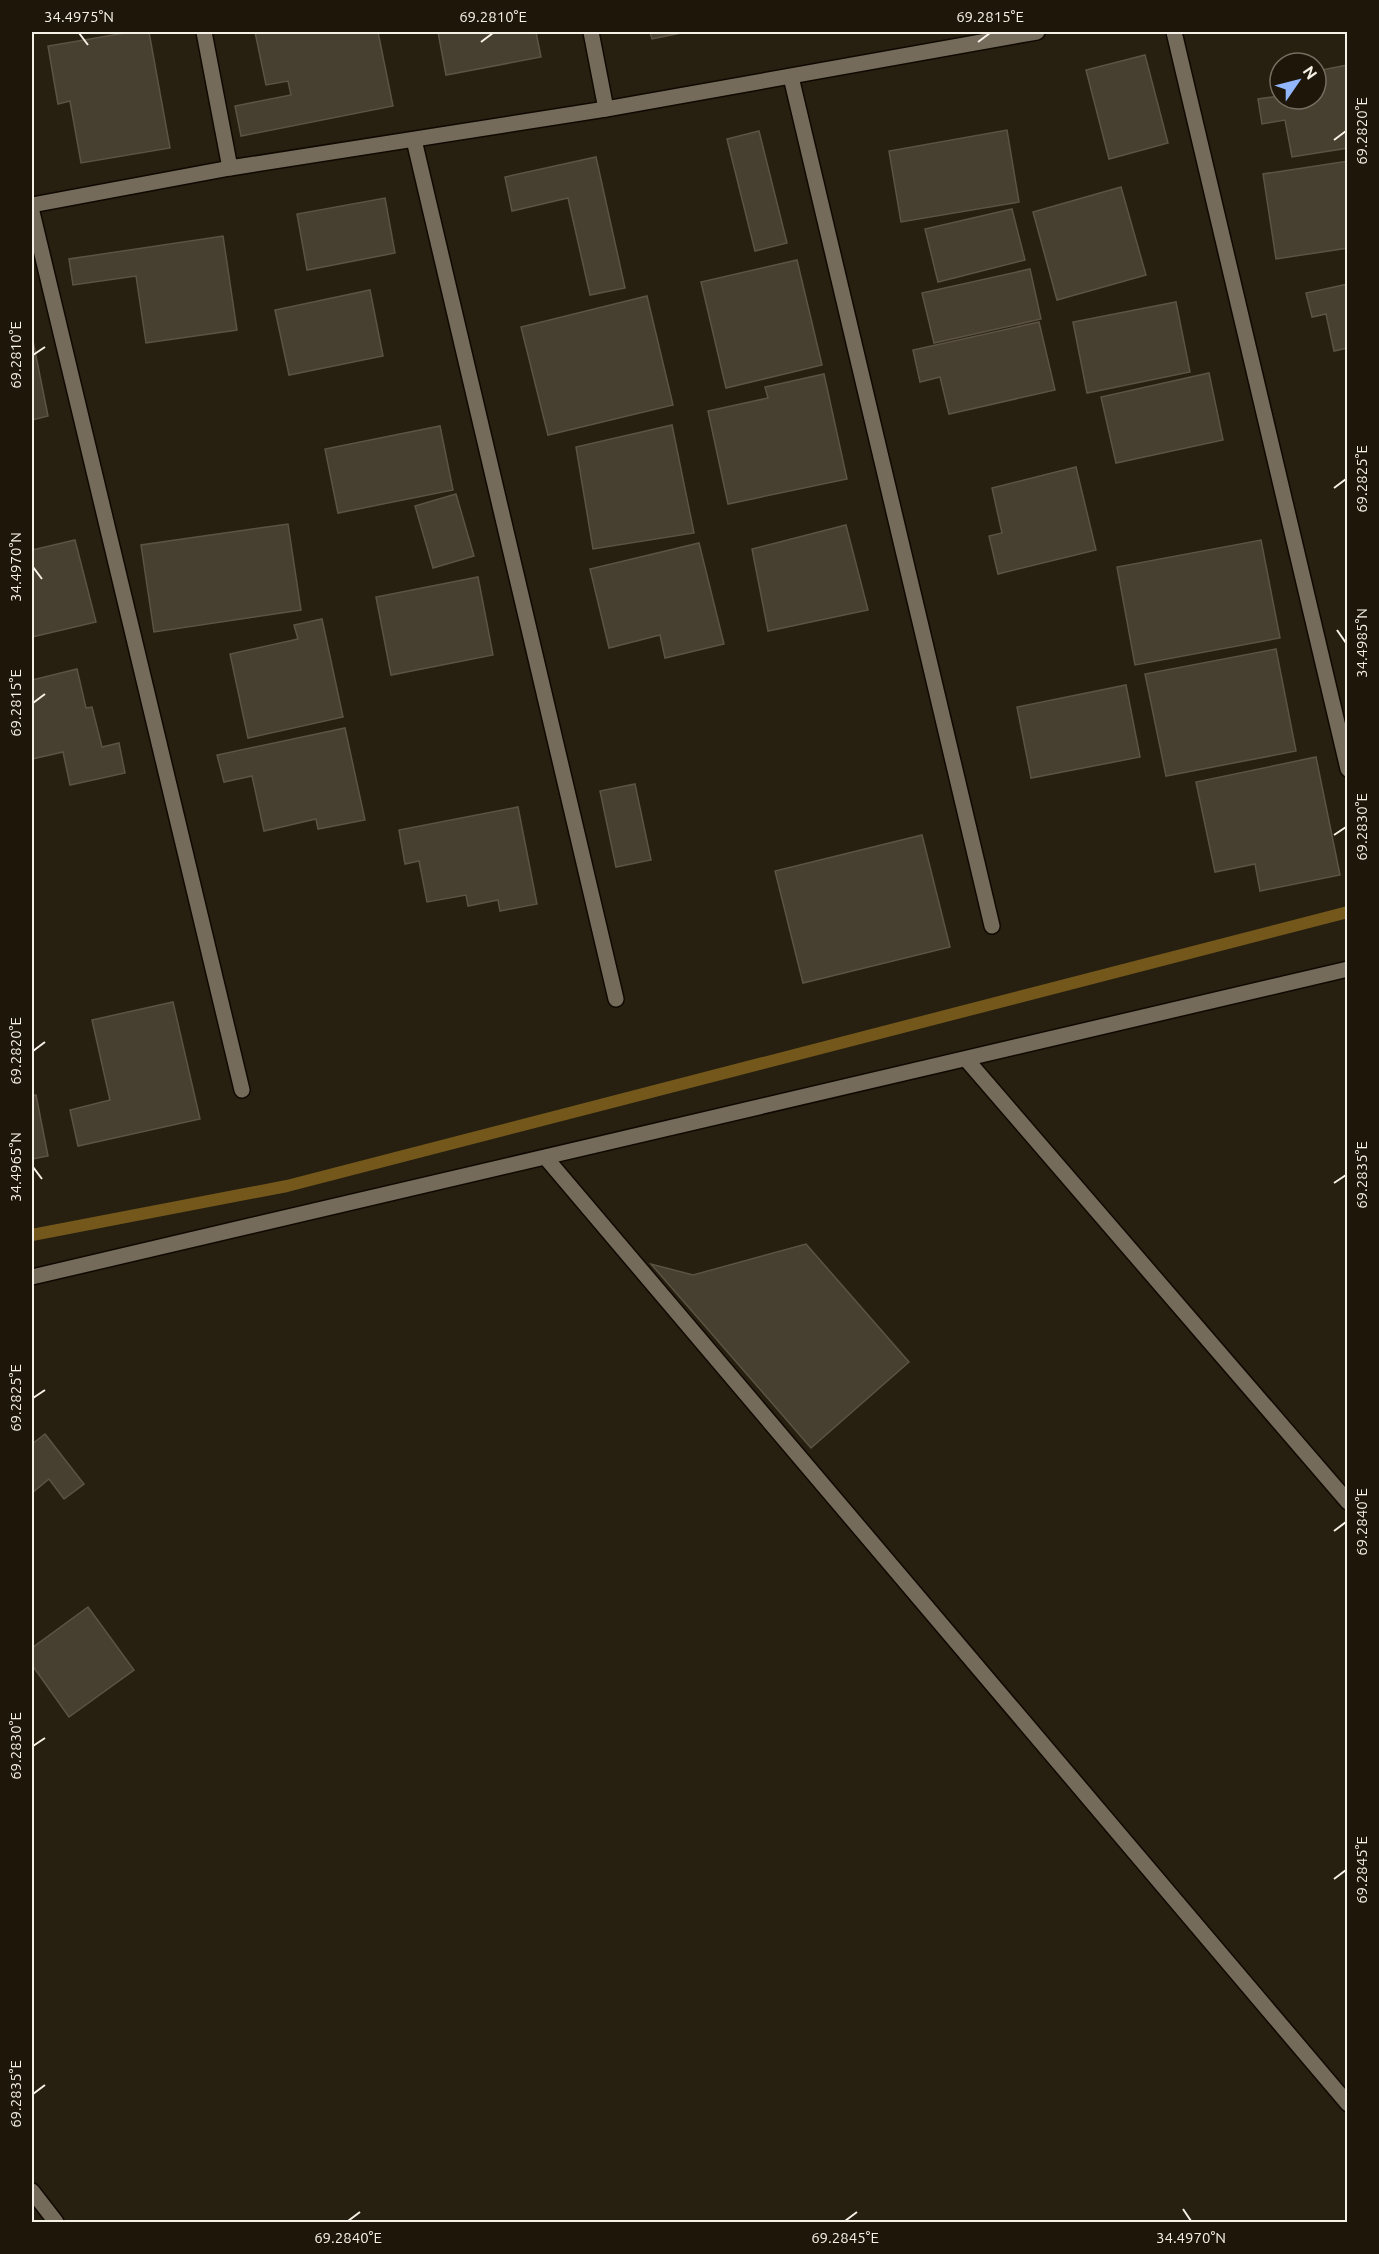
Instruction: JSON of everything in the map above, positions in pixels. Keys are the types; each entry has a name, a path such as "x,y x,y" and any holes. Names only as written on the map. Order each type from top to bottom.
{"street":[{"path":"204,32 230,168"},
{"path":"591,32 606,110"},
{"path":"32,205 230,168 606,110 791,77 974,37 1037,32"},
{"path":"1174,32 1347,769"},
{"path":"791,77 992,926"},
{"path":"414,140 616,999"},
{"path":"32,212 242,1089"},
{"path":"32,1277 1347,969"},
{"path":"966,1059 1347,1502"},
{"path":"546,1158 1347,2104"},
{"path":"32,2191 56,2223"}],"building":[{"path":"131,32 149,32 170,148 81,163 70,101 58,104 48,46"},
{"path":"255,32 378,32 393,106 241,136 235,106 291,95 288,81 266,85"},
{"path":"438,32 536,32 541,57 446,75"},
{"path":"650,32 686,32 652,39"},
{"path":"1145,55 1168,143 1109,159 1086,70"},
{"path":"1348,65 1348,148 1292,157 1285,120 1262,124 1258,99 1268,98 1268,111 1328,111 1328,69"},
{"path":"1007,130 1019,202 901,222 889,151"},
{"path":"759,131 787,243 755,251 727,139"},
{"path":"596,157 625,288 590,295 568,198 512,211 505,177"},
{"path":"1348,161 1348,248 1276,259 1263,174"},
{"path":"1121,187 1146,275 1057,300 1033,212"},
{"path":"385,198 395,253 307,270 297,214"},
{"path":"1012,209 1025,260 938,282 925,229"},
{"path":"223,236 237,330 146,343 136,276 73,285 69,259"},
{"path":"797,260 822,365 726,388 701,282"},
{"path":"1030,269 1041,319 934,343 922,293"},
{"path":"1348,284 1348,348 1334,351 1326,314 1312,317 1306,293"},
{"path":"370,290 383,356 289,375 275,310"},
{"path":"647,296 673,405 548,435 521,327"},
{"path":"1176,302 1190,372 1087,393 1073,322"},
{"path":"1039,322 1055,390 949,414 940,377 920,382 913,350"},
{"path":"32,336 48,416 32,420"},
{"path":"1209,373 1223,440 1116,463 1101,397"},
{"path":"824,374 847,479 728,504 708,411 768,398 765,387"},
{"path":"672,425 694,533 593,549 576,447"},
{"path":"440,426 453,490 338,513 325,449"},
{"path":"1076,467 1096,550 998,574 989,536 1002,533 992,488"},
{"path":"456,494 474,556 433,568 415,506"},
{"path":"288,524 301,610 154,632 141,545"},
{"path":"846,525 868,610 768,631 752,549"},
{"path":"75,540 96,622 32,637 32,550"},
{"path":"1261,540 1280,638 1135,665 1117,567"},
{"path":"699,543 724,644 665,658 660,635 609,648 590,569"},
{"path":"478,577 493,655 391,675 376,597"},
{"path":"322,619 343,717 248,738 230,654 298,639 294,625"},
{"path":"1276,649 1296,751 1166,776 1145,674"},
{"path":"77,669 86,708 92,707 102,747 119,743 125,773 70,785 63,752 32,759 32,680"},
{"path":"1126,685 1140,757 1031,778 1017,707"},
{"path":"345,728 365,820 318,829 316,819 264,831 252,776 224,782 217,755"},
{"path":"1316,757 1340,875 1260,891 1255,864 1215,872 1196,782"},
{"path":"635,784 651,860 616,867 600,791"},
{"path":"518,807 537,904 500,911 498,900 468,906 466,895 427,902 419,861 405,864 399,830"},
{"path":"922,835 950,947 803,983 775,871"},
{"path":"173,1002 200,1119 78,1146 70,1110 110,1100 92,1020"},
{"path":"36,1095 48,1156 32,1159 32,1096"},
{"path":"806,1244 909,1362 811,1448 651,1264 693,1275"},
{"path":"45,1434 84,1484 64,1499 49,1479 32,1493 32,1444"},
{"path":"88,1607 134,1670 69,1717 32,1665 32,1648"}],"waterway":[{"path":"32,1235 287,1186 1348,912"}]}
